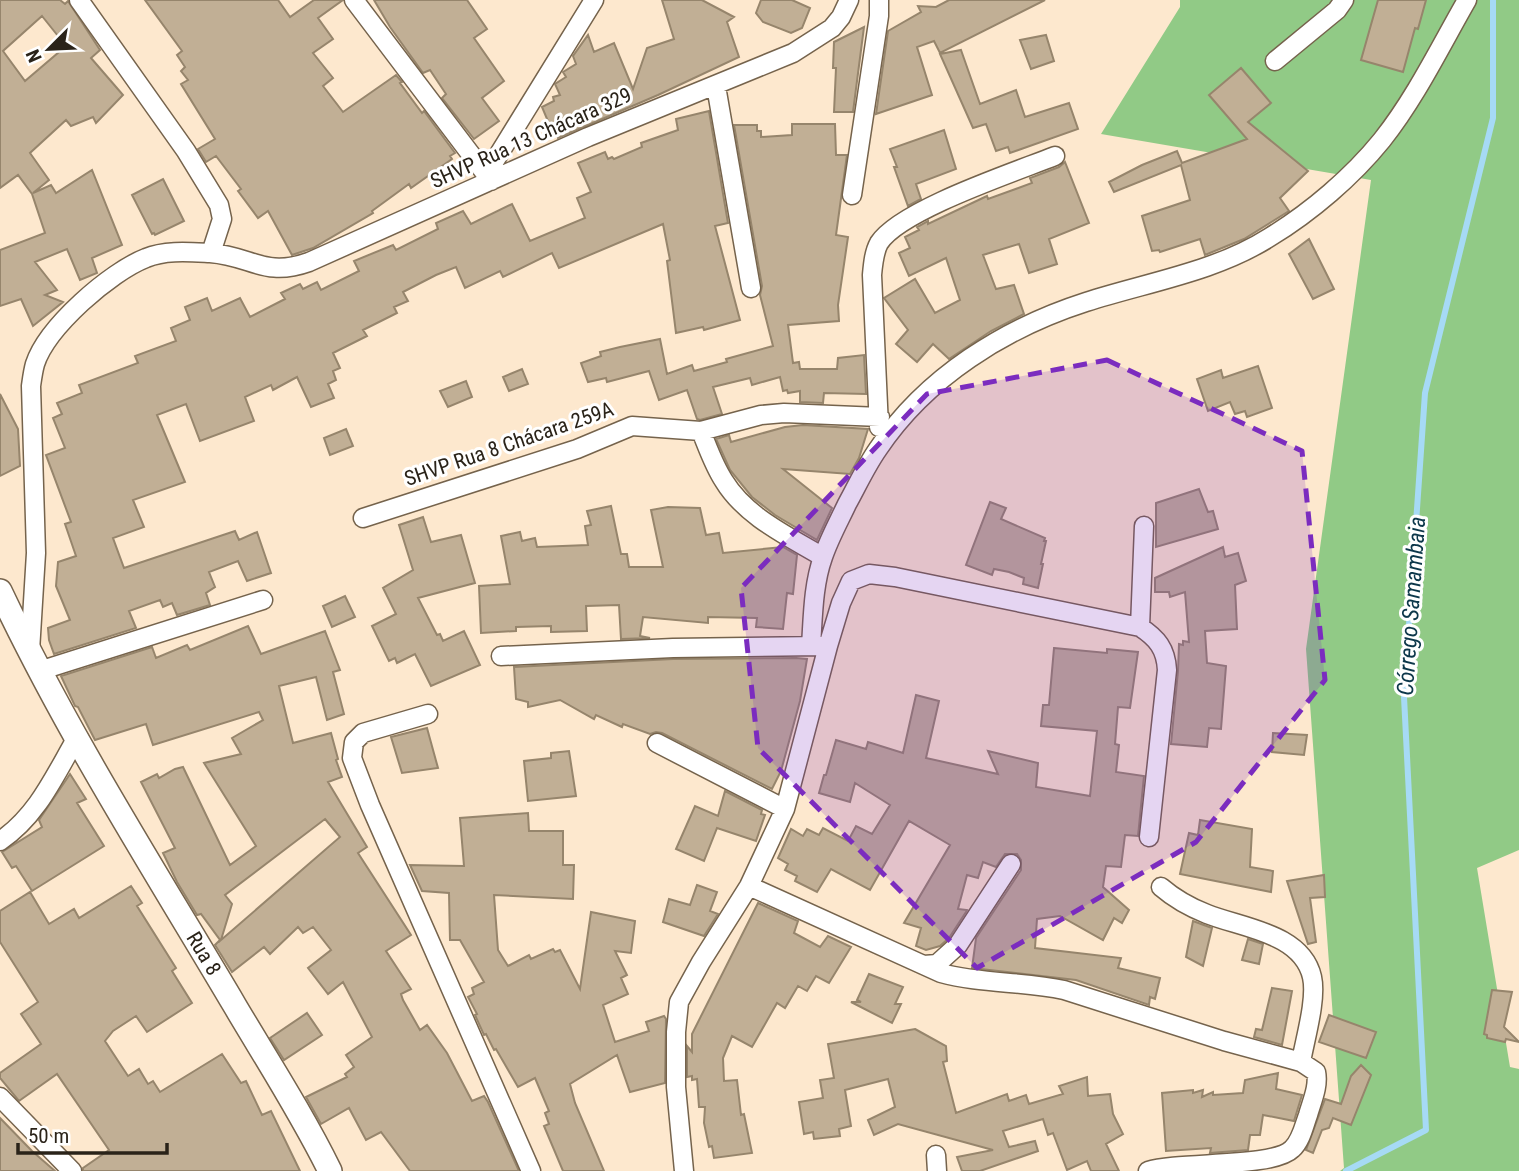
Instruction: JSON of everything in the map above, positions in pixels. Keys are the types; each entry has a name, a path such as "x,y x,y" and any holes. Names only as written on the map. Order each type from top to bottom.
{"street":[{"path":"79,0 186,151 219,205 222,219 211,253"},
{"path":"354,0 488,178 594,0"},
{"name":"SHVP Rua 13 Chácara 329","path":"34,662 36,553 31,386 35,363 52,334 84,300 120,272 147,258 168,253 211,253 272,269 297,267 488,178 716,86 814,41 841,17 849,0"},
{"path":"852,195 879,16 879,0"},
{"path":"1275,61 1337,10 1344,0"},
{"path":"819,646 816,586 823,557 878,448 932,386 957,367 1030,325 1086,302 1167,280 1235,256 1272,236 1311,207 1365,160 1383,139 1468,0"},
{"path":"716,86 751,288"},
{"path":"878,448 880,417 872,275 880,241 910,217 937,203 1055,156"},
{"name":"SHVP Rua 8 Chácara 259A","path":"363,518 576,449 632,426 701,431 772,414 815,413 880,417"},
{"path":"701,431 723,480 736,497 773,527 823,557"},
{"path":"1140,627 1144,526"},
{"path":"684,1171 676,1087 679,1002 749,886 785,808 819,646 851,581 869,574 895,576 1140,627 1160,643 1167,661 1165,699 1149,837"},
{"name":"Rua 8","path":"0,591 34,662 76,739 291,1099 330,1171"},
{"path":"34,662 263,600"},
{"path":"501,656 673,648 819,646"},
{"path":"428,714 363,733 354,742 352,758 370,805 531,1171"},
{"path":"0,841 24,821 40,802 76,739"},
{"path":"657,743 785,808"},
{"path":"924,965 937,964 957,945 1011,864"},
{"path":"749,886 941,973 967,979 1041,985 1064,990 1224,1041 1301,1062 1316,1072 1317,1084 1301,1134 1291,1151 1250,1161 1164,1166 1148,1171"},
{"path":"1161,887 1176,900 1206,914 1290,944 1305,959 1312,978 1301,1062"},
{"path":"0,1097 72,1171"}],"highlighted area":[{"path":"1107,360 1302,451 1325,680 1196,842 977,968 758,748 741,588 927,394"}],"green space":[{"path":"1180,0 1519,0 1519,850 1477,868 1510,1067 1519,1069 1519,1171 1340,1171 1344,1168 1306,649 1371,180 1101,134 1180,7"}],"building":[{"path":"0,0 60,0 65,4 68,1 100,50 91,58 123,95 96,123 93,117 71,126 66,120 30,153 49,180 33,193 51,185 56,193 92,170 122,245 92,258 97,273 80,280 67,249 35,262 57,290 45,295 63,302 33,326 21,299 0,306 0,250 45,233 32,194 18,175 0,188","holes":["42,16 66,46 25,81 3,51"]},
{"path":"145,0 278,0 290,17 314,0 343,0 318,18 333,39 313,53 333,78 323,86 343,112 396,75 422,113 424,111 455,153 450,156 452,159 411,188 409,184 372,211 373,213 313,248 292,255 268,211 258,218 238,191 241,189 216,156 206,162 198,149 215,139 181,84 188,80 181,71 185,67 177,55 182,51"},
{"path":"374,0 467,0 487,29 474,38 504,81 482,98 499,121 474,139 442,98 446,94 430,70 423,73"},
{"path":"662,0 702,0 734,17 727,22 739,57 558,138 555,130 552,131 542,107 554,101 553,97 560,95 555,84 566,77 563,72 576,64 573,56 588,35 594,52 614,43 633,89 647,48 674,39"},
{"path":"761,0 792,0 810,8 802,28 791,33 763,22 756,13"},
{"path":"949,0 1045,0 940,53 934,41 917,47 932,95 876,114 888,31 921,12 918,6 936,7"},
{"path":"1378,0 1426,0 1403,72 1361,60"},
{"path":"864,27 853,112 834,112 834,42"},
{"path":"1046,35 1054,61 1031,69 1020,40"},
{"path":"961,50 980,104 1016,90 1025,117 1069,103 1078,129 1010,153 1008,147 996,151 986,124 973,128 940,54"},
{"path":"1241,68 1271,103 1248,122 1308,171 1280,198 1289,211 1244,239 1205,255 1200,239 1160,252 1152,251 1142,216 1190,200 1181,165 1114,192 1109,182 1177,151 1182,163 1247,139 1209,95"},
{"path":"709,111 728,223 715,226 740,320 704,330 703,327 676,333 667,261 670,260 663,224 559,268 552,253 503,277 500,271 465,288 456,267 436,275 403,292 408,301 394,307 397,313 363,330 367,336 333,353 340,368 333,371 336,380 328,384 334,398 311,407 297,377 273,390 271,385 245,397 254,421 200,441 186,404 157,415 185,482 133,500 144,527 113,538 124,568 235,531 239,540 257,532 271,573 247,581 238,561 209,572 215,587 206,593 210,605 177,615 172,603 163,607 160,600 129,611 136,628 54,654 48,628 70,620 56,586 58,562 76,556 65,524 71,522 46,455 65,448 53,418 62,414 57,403 82,393 79,385 138,363 135,356 176,341 171,328 190,320 185,307 207,298 212,311 240,298 250,317 285,299 281,293 300,284 303,289 317,282 321,290 359,271 354,261 393,245 396,250 438,229 436,223 463,211 471,224 512,204 530,241 585,218 577,198 591,192 578,163 605,152 608,159 614,159 642,147 641,143 678,130 676,119"},
{"path":"792,124 835,124 836,155 847,155 836,235 848,237 838,305 839,321 788,325 793,363 799,362 800,369 837,369 838,358 864,355 866,394 824,393 823,403 800,402 800,391 783,391 780,377 752,385 750,378 713,387 722,414 700,420 697,419 687,390 659,400 649,371 607,382 606,378 588,382 581,363 601,356 600,352 660,339 667,374 692,365 694,371 773,346 760,295 762,286 734,125 757,125 761,137 792,135"},
{"path":"944,130 956,169 916,184 921,199 908,206 890,149"},
{"path":"1065,162 1089,223 1049,239 1057,264 1029,273 1019,244 983,255 996,289 1014,285 1024,314 991,331 949,359 933,344 917,362 896,344 908,330 884,298 915,279 935,313 960,300 946,258 909,276 899,253 910,248 905,237 919,230 917,227 928,221 928,224 987,196 988,199 1032,183 1030,178"},
{"path":"163,179 184,221 155,235 152,234 132,195"},
{"path":"1309,239 1334,289 1313,299 1289,254"},
{"path":"1258,366 1272,408 1247,417 1245,411 1235,414 1230,402 1208,411 1197,379 1221,370 1223,378"},
{"path":"522,369 528,384 509,391 503,377"},
{"path":"466,381 472,397 448,407 440,391"},
{"path":"0,394 18,429 20,466 0,476"},
{"path":"803,425 868,429 859,458 850,474 783,469 832,508 817,540 775,515 752,497 730,470 716,439 729,435 731,442 785,427"},
{"path":"346,429 353,446 330,455 324,438"},
{"path":"1199,489 1208,512 1213,511 1218,529 1156,547 1156,503"},
{"path":"990,502 1006,508 1001,519 1045,538 1038,588 1023,584 1024,578 1009,572 994,569 992,575 966,565"},
{"path":"611,506 621,554 627,554 629,567 663,567 651,510 668,507 700,508 706,535 719,533 723,553 783,547 797,555 793,594 787,593 783,629 756,627 757,618 708,617 708,623 643,617 640,636 650,638 621,639 619,605 586,606 587,631 551,632 551,626 516,627 516,631 481,633 479,586 510,584 501,536 520,532 522,541 535,538 537,547 588,545 585,526 591,525 587,511"},
{"path":"423,517 431,542 461,535 475,583 418,598 437,635 440,634 443,641 464,631 480,665 431,686 415,654 397,663 395,658 389,661 372,626 396,614 383,588 413,570 399,525"},
{"path":"1223,547 1225,557 1238,553 1246,581 1235,585 1237,629 1205,631 1207,663 1226,666 1221,729 1209,728 1207,747 1171,744 1179,644 1183,645 1183,641 1189,642 1185,592 1170,597 1169,592 1155,592 1155,578"},
{"path":"345,596 355,617 332,627 323,606"},
{"path":"248,626 261,654 325,631 340,670 333,672 344,714 327,720 316,677 279,686 293,743 331,733 342,777 328,782 367,847 358,853 411,935 386,951 411,989 401,994 403,1000 420,1030 427,1025 447,1053 472,1101 484,1096 519,1171 410,1171 381,1132 366,1140 349,1108 321,1124 306,1097 347,1077 345,1074 354,1067 346,1055 372,1037 343,982 328,994 308,968 331,950 313,927 303,933 298,927 270,954 264,947 232,972 215,945 220,940 201,914 197,915 163,853 175,848 141,782 157,774 159,778 183,767 230,865 256,846 204,763 241,754 232,738 263,720 259,712 153,745 146,724 95,740 61,676 152,647 156,658 187,645 190,650","holes":["325,819 340,837 221,940 232,904 225,895"]},
{"path":"1054,648 1107,653 1107,649 1138,652 1130,708 1118,707 1115,744 1119,745 1116,772 1144,776 1138,836 1125,835 1121,867 1106,866 1103,887 1129,910 1122,923 1114,918 1103,940 1060,916 1037,919 1035,948 1121,958 1118,968 1160,978 1155,999 1150,997 1149,1005 1076,980 972,968 976,938 1021,870 1021,860 1017,854 1005,854 996,867 983,862 978,878 967,875 958,909 967,910 966,912 949,938 940,946 926,950 916,946 921,928 904,923 950,845 909,821 870,890 831,869 817,892 795,881 797,876 785,870 788,864 778,858 791,829 803,836 807,829 819,835 823,828 848,841 856,826 872,834 890,805 855,783 850,802 819,793 824,775 836,740 866,749 868,742 903,753 916,695 939,701 926,758 998,774 988,751 1038,763 1036,787 1090,796 1097,731 1041,726 1043,705 1049,705"},
{"path":"673,659 807,659 800,701 781,771 772,789 662,733 650,734 623,724 622,727 596,715 594,719 560,700 528,707 528,702 516,699 514,667"},
{"path":"427,728 438,768 402,773 391,737"},
{"path":"1273,733 1307,735 1304,755 1272,752"},
{"path":"569,751 576,796 528,801 524,761 551,758 551,753"},
{"path":"70,774 86,799 77,803 104,846 32,891 16,866 12,868 2,852 42,827 39,820"},
{"path":"725,791 762,810 761,814 765,815 756,841 717,828 704,861 676,849 695,806 718,816"},
{"path":"528,813 529,831 563,831 563,865 574,865 573,899 494,895 498,950 508,966 529,955 531,959 553,949 555,952 560,950 580,989 591,912 635,921 631,953 615,951 627,975 621,978 628,994 603,1005 615,1042 649,1031 646,1022 664,1016 666,1019 665,1083 630,1092 617,1055 570,1084 575,1103 604,1171 563,1171 544,1126 549,1124 545,1113 549,1111 535,1078 518,1087 496,1049 494,1050 486,1034 484,1035 475,1015 477,1014 468,997 474,994 472,988 484,982 460,940 450,940 449,893 422,891 410,865 464,866 460,818"},
{"path":"1200,820 1252,829 1250,867 1273,871 1271,892 1180,874 1189,833 1198,835"},
{"path":"1324,875 1325,897 1310,898 1316,942 1308,944 1287,881"},
{"path":"697,885 717,892 710,911 718,914 704,936 663,922 669,899 690,905"},
{"path":"131,886 142,903 137,906 176,968 172,971 192,1003 147,1032 136,1016 113,1031 105,1041 128,1076 139,1069 148,1084 153,1081 160,1092 222,1054 241,1083 246,1081 262,1115 271,1111 300,1171 83,1171 83,1168 109,1150 57,1074 19,1101 0,1078 0,1073 41,1044 21,1014 38,1002 0,942 0,911 30,892 49,924 74,909 79,918"},
{"path":"758,903 798,921 794,933 820,947 828,936 851,947 829,983 816,976 807,991 798,986 785,1008 777,1003 752,1047 732,1036 723,1058 724,1081 737,1080 741,1115 744,1114 752,1153 714,1158 704,1123 705,1107 699,1107 697,1079 687,1077 687,1046 692,1052 692,1034"},
{"path":"1193,921 1212,928 1203,966 1186,957"},
{"path":"1248,939 1263,944 1259,964 1242,960"},
{"path":"869,974 903,987 895,1004 901,1004 892,1023 851,1002 861,1002 857,1000"},
{"path":"1272,988 1292,991 1282,1045 1254,1037 1256,1029 1262,1030"},
{"path":"1492,990 1512,992 1504,1027 1519,1042 1487,1038 1484,1034"},
{"path":"307,1013 322,1035 284,1060 270,1038"},
{"path":"1329,1015 1376,1032 1366,1058 1319,1042"},
{"path":"915,1029 946,1046 947,1061 943,1062 956,1113 1007,1094 1009,1101 1026,1095 1029,1104 1063,1094 1059,1086 1087,1077 1088,1096 1110,1094 1113,1114 1123,1134 1106,1144 1119,1171 1091,1171 1087,1161 1067,1170 1053,1133 1048,1135 1043,1119 1003,1131 1009,1147 1035,1141 1038,1151 980,1171 962,1171 957,1157 993,1150 898,1124 874,1135 868,1120 895,1107 888,1079 845,1090 851,1126 839,1129 840,1136 814,1139 813,1132 804,1134 799,1102 823,1098 820,1080 834,1078 828,1044"},
{"path":"1361,1065 1371,1075 1351,1125 1333,1118 1329,1128 1322,1130 1313,1153 1306,1150 1325,1099 1341,1104 1351,1076"},
{"path":"1278,1073 1276,1089 1302,1095 1294,1121 1263,1115 1260,1135 1250,1135 1248,1150 1210,1153 1211,1148 1166,1151 1162,1093 1193,1090 1193,1093 1203,1090 1202,1097 1213,1092 1213,1095 1243,1093 1245,1080"},
{"path":"0,1118 32,1151 55,1171 0,1171"}],"waterway":[{"name":"Córrego Samambaia","path":"1346,1171 1426,1130 1404,697 1425,393 1493,118 1493,0"}]}
